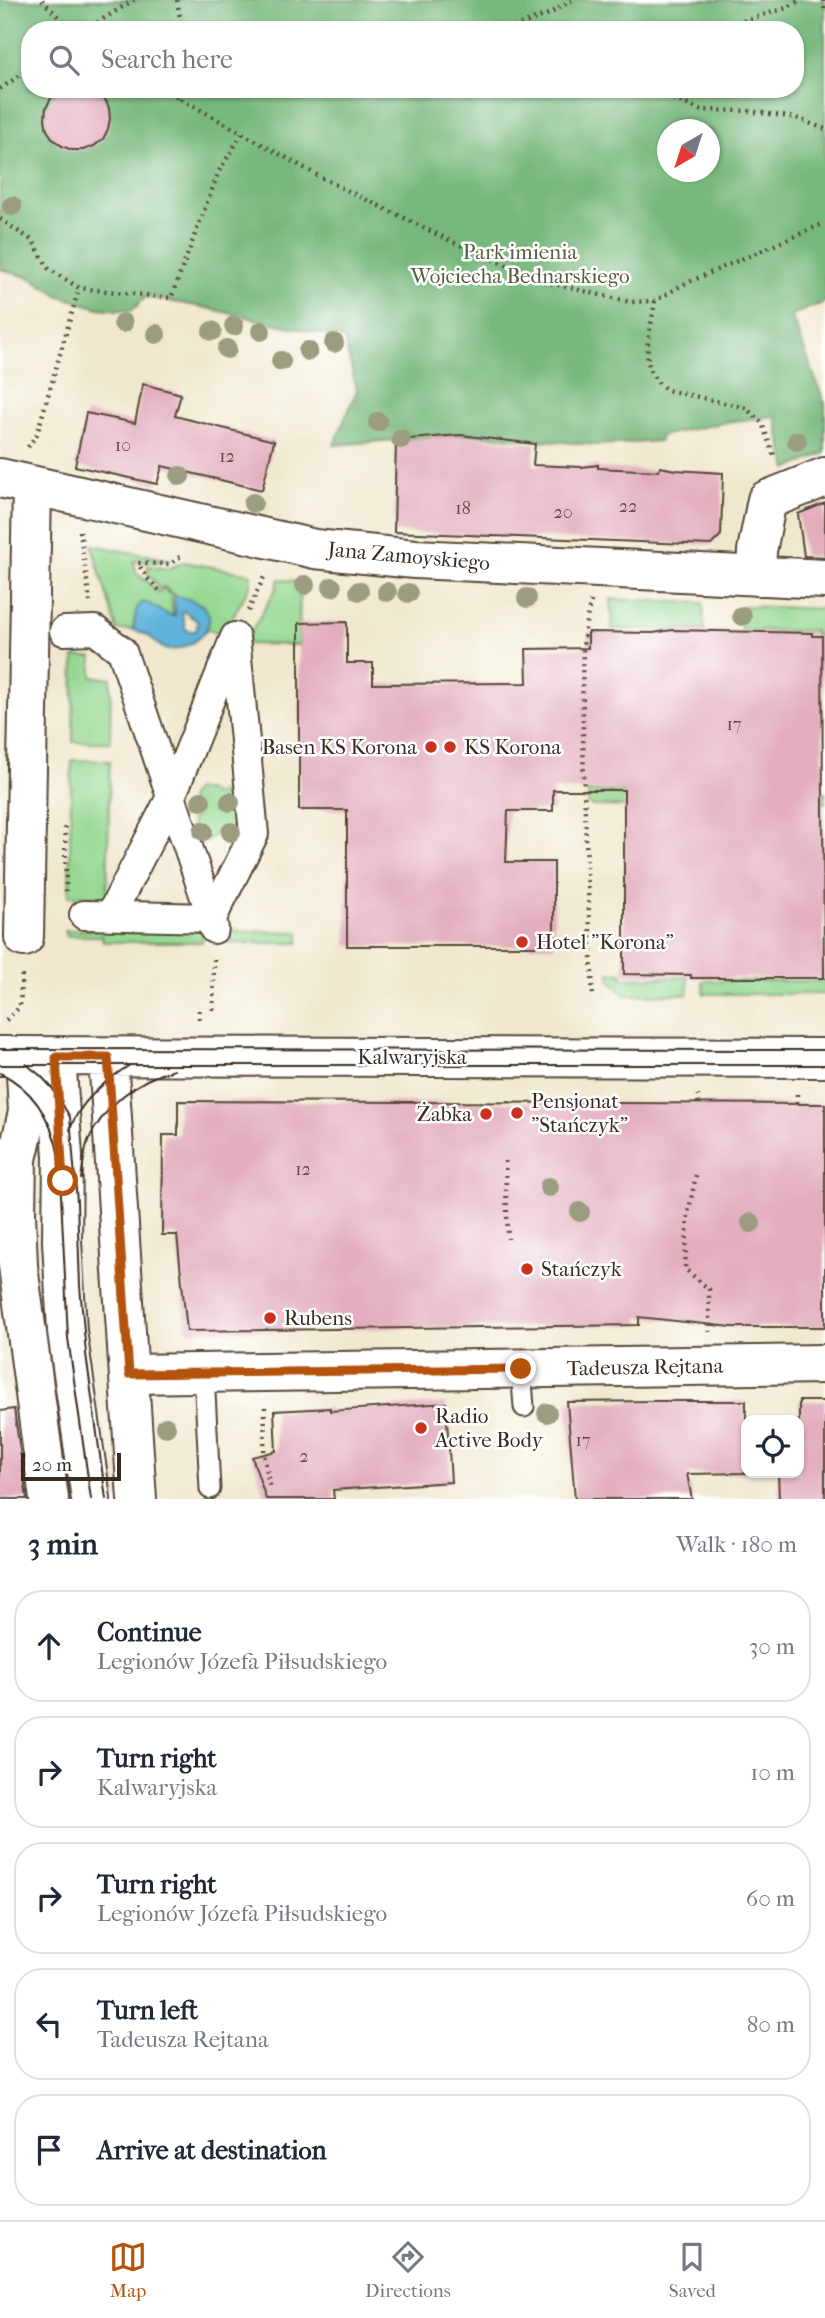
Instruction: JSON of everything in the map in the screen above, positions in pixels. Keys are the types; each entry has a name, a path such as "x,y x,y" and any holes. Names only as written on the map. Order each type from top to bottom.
{"street":[{"path":"756,576 757,551 767,500 825,477"},
{"path":"16,482 24,937"},
{"name":"Jana Zamoyskiego","path":"16,482 315,549 415,559 825,579"},
{"path":"64,631 94,630 121,652 171,797 213,934"},
{"path":"234,637 254,834 213,934 97,915 171,797 234,637"},
{"path":"27,1056 28,1112 17,1160 18,1266 49,1499"},
{"path":"27,1056 63,1156 62,1241 68,1339 91,1499"},
{"name":"Kalwaryjska","path":"27,1056 825,1058"},
{"path":"108,1057 137,1499"},
{"name":"Tadeusza Rejtana","path":"129,1374 825,1364"}],"lane":[{"path":"521,1369 524,1407"},
{"path":"204,1373 210,1489"}],"path":[{"path":"42,0 62,21"},
{"path":"100,21 134,0"},
{"path":"177,0 180,21"},
{"path":"530,21 551,13 572,0"},
{"path":"743,21 786,8 800,0"},
{"path":"824,0 825,13"},
{"path":"0,89 21,74"},
{"path":"177,98 324,179 435,233 546,282 630,302 655,301 682,285 825,223"},
{"path":"672,98 700,110 748,111 796,118 825,129"},
{"path":"0,219 33,241 49,269 79,288 171,298 219,171 242,134"},
{"path":"37,433 79,288"},
{"path":"655,301 647,354 649,372 658,384 667,390 746,408 762,423 776,460"},
{"path":"81,542 89,594"},
{"path":"159,590 145,576 138,563 171,564 185,552"},
{"path":"251,604 265,577"},
{"path":"584,623 584,790 593,997"},
{"path":"213,934 213,1010"},
{"path":"0,1020 7,1020 20,1007"},
{"path":"797,1094 797,1104"},
{"path":"698,1095 698,1103"},
{"path":"508,1096 508,1102"},
{"path":"505,1161 508,1239"},
{"path":"696,1175 688,1214 685,1269 709,1289 709,1333"},
{"path":"266,1413 264,1454 270,1490"}],"green space":[{"name":"Park imienia Wojciecha Bednarskiego","path":"0,0 825,0 825,302 791,315 825,404 825,453 787,469 775,416 726,422 660,436 660,441 597,445 469,434 334,445 357,390 344,339 146,297 131,311 99,308 60,296 31,278 0,269"},
{"path":"92,545 171,560 134,561 136,572 144,580 159,593 163,588 171,596 173,616 140,604 133,630 117,630"},
{"path":"184,562 251,574 250,585 223,635 206,629 209,619 207,612 199,604 172,594 164,586 160,589 147,573 148,566 168,569"},
{"path":"279,579 300,582 299,645 244,644 276,589"},
{"path":"611,599 703,603 704,630 612,629"},
{"path":"743,606 825,609 825,635 814,635 814,631 741,630"},
{"path":"74,657 92,657 92,677 111,678 110,742 73,742"},
{"path":"72,760 110,761 107,897 69,896"},
{"path":"233,788 238,791 239,810 236,818 242,825 238,840 227,842 214,835 208,841 197,843 191,820 195,817 195,812 189,806 190,796 195,790 206,790 213,795"},
{"path":"588,792 825,792 825,803 717,808 591,806 588,803"},
{"path":"65,930 203,930 202,942 103,942 102,936 67,936"},
{"path":"228,931 299,932 299,943 227,943"},
{"path":"610,973 622,973 623,978 688,977 688,994 625,995 610,980"},
{"path":"703,981 825,981 825,994 704,994"}],"water":[{"path":"174,595 204,607 209,615 209,623 191,643 174,649 163,648 146,635 133,630 137,608 142,602 175,616","holes":["184,611 198,622 196,631 188,631 182,613"]}],"building":[{"path":"51,98 104,98 109,108 108,129 103,139 94,146 72,150 53,139 47,130 46,108"},
{"path":"143,384 181,394 175,416 274,441 262,490 162,466 157,484 75,466 86,413 135,423"},
{"path":"460,435 535,444 533,465 598,465 598,468 659,471 660,467 723,473 721,535 711,545 394,532 396,440"},
{"path":"825,503 825,557 804,556 798,514"},
{"path":"347,622 347,663 373,663 373,684 527,683 526,649 588,648 588,632 653,633 672,630 812,633 812,636 822,636 824,978 691,978 691,975 624,974 624,790 553,790 553,811 508,811 506,862 554,862 554,946 347,946 347,810 299,810 299,623"},
{"path":"178,1101 825,1104 825,1327 732,1327 639,1317 639,1325 187,1331 177,1235 162,1235 163,1135 178,1135"},
{"path":"746,1401 746,1415 741,1415 741,1473 687,1474 692,1499 575,1499 567,1402"},
{"path":"799,1401 825,1401 825,1499 779,1499 778,1478 804,1478 804,1415 799,1415"},
{"path":"446,1403 451,1482 333,1490 334,1499 266,1499 252,1457 276,1451 274,1411 330,1408 330,1411"},
{"path":"14,1409 27,1499 0,1499 0,1411"}],"tram line":[{"path":"0,1049 825,1050"},
{"path":"26,1064 53,1089 70,1117 86,1354 106,1499"},
{"path":"0,1065 825,1065"},
{"path":"70,1130 86,1101 112,1077 130,1065"},
{"path":"81,1179 88,1141 103,1116 135,1087 174,1070"},
{"path":"0,1073 22,1088 39,1106 51,1129 59,1155 68,1338 91,1499"}],"place":[{"name":"Basen KS Korona","path":"431,747"},
{"name":"KS Korona","path":"450,747"},
{"name":"Hotel \"Korona\"","path":"522,942"},
{"name":"Pensjonat \"Stańczyk\"","path":"517,1113"},
{"name":"Żabka","path":"486,1114"},
{"name":"Stańczyk","path":"527,1269"},
{"name":"Rubens","path":"270,1318"},
{"name":"Radio Active Body","path":"421,1428"}],"route":[{"path":"63,1181 56,1057 108,1057 129,1374 521,1369"}]}
